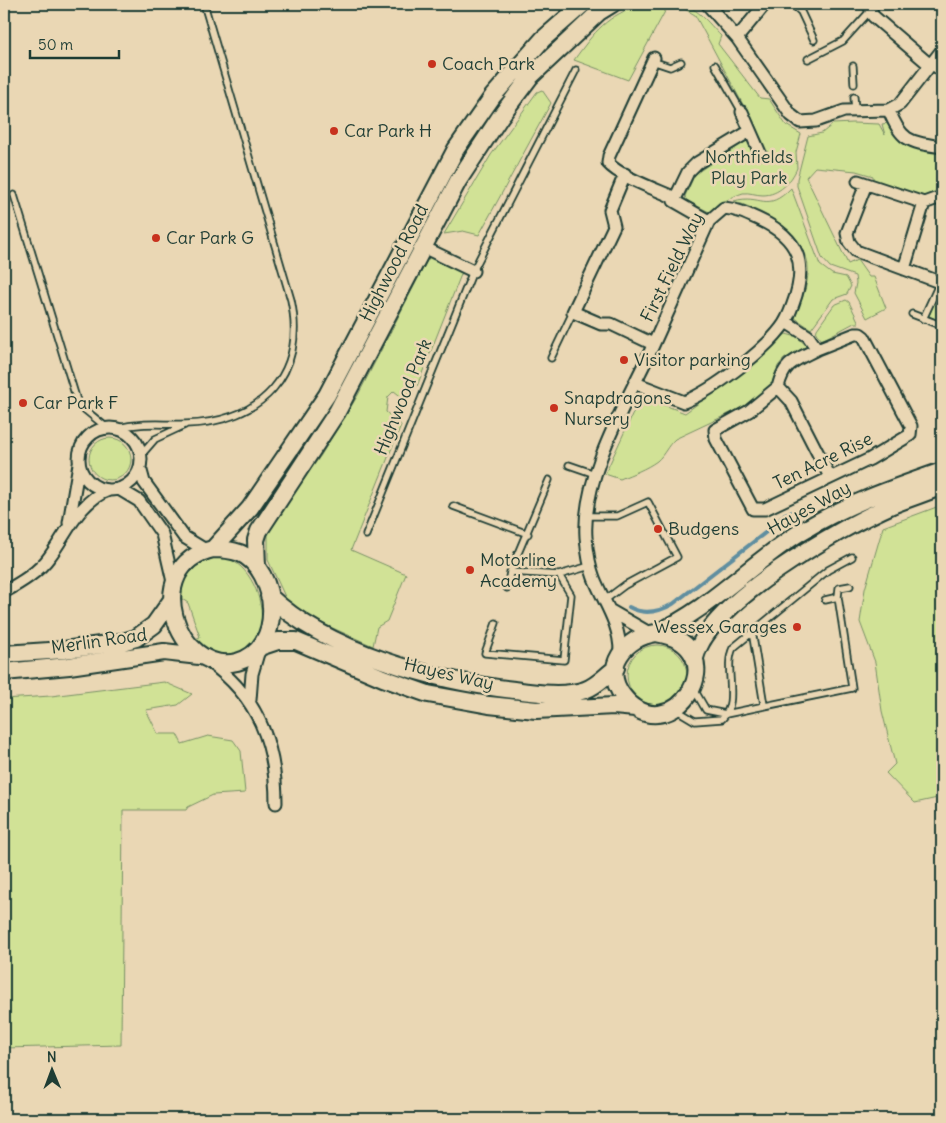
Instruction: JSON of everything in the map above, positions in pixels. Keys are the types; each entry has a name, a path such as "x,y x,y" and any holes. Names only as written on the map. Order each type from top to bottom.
{"street":[{"name":"Highwood Road","path":"210,550 250,508 327,395 456,149 493,96 543,39 583,4"},
{"name":"Highwood Road","path":"257,567 256,540 259,531 337,412 458,181 500,117 530,77 598,12 612,4"},
{"path":"707,4 737,38 791,115 800,122 816,121 832,114 855,110 889,110 900,104 942,50"},
{"path":"737,38 765,4"},
{"path":"870,7 873,16 930,65"},
{"path":"653,60 609,156 608,163 709,221"},
{"path":"889,110 896,128 907,140 942,147"},
{"path":"742,112 760,153"},
{"path":"675,200 688,172 698,163 750,131"},
{"path":"625,174 610,210 614,226 573,312 601,324 611,324 653,344"},
{"path":"941,282 856,251 849,242 848,233 862,183 924,203 935,199 942,199"},
{"path":"904,269 924,203"},
{"name":"First Field Way","path":"618,660 619,636 611,611 590,566 586,516 595,474 635,383 709,221 724,208 737,209 773,226 791,242 799,257 801,274 786,322 762,347 721,380 684,402 635,383"},
{"path":"423,247 473,271"},
{"path":"786,322 808,336 817,349 788,365 782,373 778,387 791,401 830,477"},
{"name":"Ten Acre Rise","path":"778,387 750,411 715,430 716,440 749,505 753,509 765,509 870,459 910,435 911,426 864,337 860,334 855,334 817,349"},
{"path":"68,529 79,464 79,453 84,440 93,432 106,427 118,428 128,432 137,441 142,454 141,471 144,482 184,538 210,550 240,553 257,567 270,596 271,626 252,674 250,700"},
{"path":"79,464 90,484 114,490 139,501 162,534 169,555 173,582 171,601 182,635 203,658 218,668 250,700 271,756 275,777 276,803"},
{"path":"4,592 23,582 49,558 92,498 129,484 141,471"},
{"name":"Hayes Way","path":"653,634 679,623 750,567 800,532 881,492 942,471"},
{"name":"Hayes Way","path":"694,658 706,632 719,618 744,596 791,562 840,531 892,505 942,486"},
{"path":"173,582 182,568 210,550"},
{"name":"Hayes Way","path":"270,596 298,619 368,655 459,682 534,693 570,693 586,690 596,685 618,660"},
{"name":"Merlin Road","path":"4,654 64,650 136,638 154,624 171,601"},
{"path":"611,611 653,634 675,638 686,646 694,658 698,671 694,689 682,704 675,709 662,713 647,713 635,708 618,690 618,660 631,642 653,634"},
{"name":"Hayes Way","path":"261,648 287,640 304,642 383,678 419,690 489,705 536,710 614,706 635,708"},
{"path":"203,658 219,663 238,661 261,648"},
{"name":"Merlin Road","path":"4,672 68,666 164,652 203,658"}],"lane":[{"path":"118,428 145,423 186,424 233,416 254,406 277,386 286,370 295,345 296,321 291,300 204,4"},
{"path":"792,4 801,12 814,40"},
{"path":"808,59 843,41 870,7"},
{"path":"653,60 670,67 680,62"},
{"path":"930,65 942,75"},
{"path":"715,66 742,112"},
{"path":"853,66 854,84"},
{"name":"Highwood Park","path":"366,535 473,271 576,70"},
{"path":"854,97 855,110"},
{"path":"14,195 78,404 106,427"},
{"path":"923,318 941,282"},
{"path":"551,358 573,312"},
{"path":"912,314 938,324"},
{"path":"142,454 162,434 186,424"},
{"path":"570,465 595,474"},
{"path":"507,588 510,572 528,534 549,480"},
{"path":"586,516 617,516 648,502 677,556 625,585 605,600"},
{"path":"453,506 528,534"},
{"path":"675,709 695,721 703,722 722,719 726,714 730,697 731,652 752,631 828,570 852,557"},
{"path":"510,572 559,575 590,566"},
{"path":"496,623 485,653 564,660 571,596 559,575"},
{"path":"694,689 706,710 726,714 853,687 838,597 839,588 850,586"},
{"path":"825,600 838,597"},
{"path":"752,631 764,705"}],"green space":[{"path":"642,4 669,4 628,80 574,60 595,33 610,19"},
{"name":"Northfields Play Park","path":"676,4 690,7 706,20 721,36 718,44 760,98 769,99 786,125 801,134 796,152 797,168 788,183 774,193 763,195 743,193 729,199 709,212 686,200 685,196 695,174 748,138 753,142 763,142 695,15"},
{"path":"542,90 551,103 479,235 463,231 444,234 491,155 537,92"},
{"path":"889,123 898,139 904,143 916,148 942,151 942,196 918,197 873,184 873,176 856,171 815,167 806,177 848,264 857,260 869,277 874,277 886,308 867,318 854,293 855,276 830,267 822,258 797,186 797,179 808,136 822,133 833,124 879,124 885,135 882,124"},
{"path":"791,188 820,265 832,274 846,277 851,286 847,294 833,299 811,329 795,318 807,281 808,265 804,251 797,239 774,220 734,201 743,199 775,200"},
{"path":"432,251 464,267 417,386 403,398 394,391 388,397 386,412 401,425 351,550 406,574 387,621 377,627 373,646 310,618 287,601 268,560 268,530 321,455 358,395"},
{"path":"940,287 942,288 942,322 929,316"},
{"path":"846,300 849,302 859,323 854,323 822,340 816,333 817,329 834,305"},
{"path":"786,334 797,337 807,346 784,359 778,366 772,383 756,401 675,439 657,461 644,469 620,479 605,474 641,396 685,413 750,368 763,353"},
{"path":"114,438 122,441 128,447 131,459 128,471 122,477 106,480 98,477 92,471 89,455 92,447 98,441"},
{"path":"942,505 942,797 915,803 886,773 895,764 882,711 875,662 860,622 865,589 883,527"},
{"path":"214,558 224,558 233,561 248,575 258,594 262,616 257,641 246,649 225,655 218,655 206,650 195,639 200,637 188,603 182,599 183,584 186,578 195,568"},
{"path":"657,645 674,650 682,658 687,675 682,692 674,700 657,705 640,700 632,692 627,675 632,658 640,650"},
{"path":"164,682 192,694 178,705 146,710 158,734 177,734 182,744 208,736 233,740 241,751 245,793 213,795 188,807 186,810 123,810 121,1045 4,1048 4,699 51,696"}],"waterway":[{"path":"629,607 651,612 673,604 774,526 785,514 798,511"}],"place":[{"name":"Coach Park","path":"432,64"},
{"name":"Car Park H","path":"334,131"},
{"name":"Car Park G","path":"156,238"},
{"name":"Visitor parking","path":"624,360"},
{"name":"Car Park F","path":"23,403"},
{"name":"Snapdragons Nursery","path":"554,408"},
{"name":"Budgens","path":"658,529"},
{"name":"Motorline Academy","path":"470,570"},
{"name":"Wessex Garages","path":"797,627"}]}
